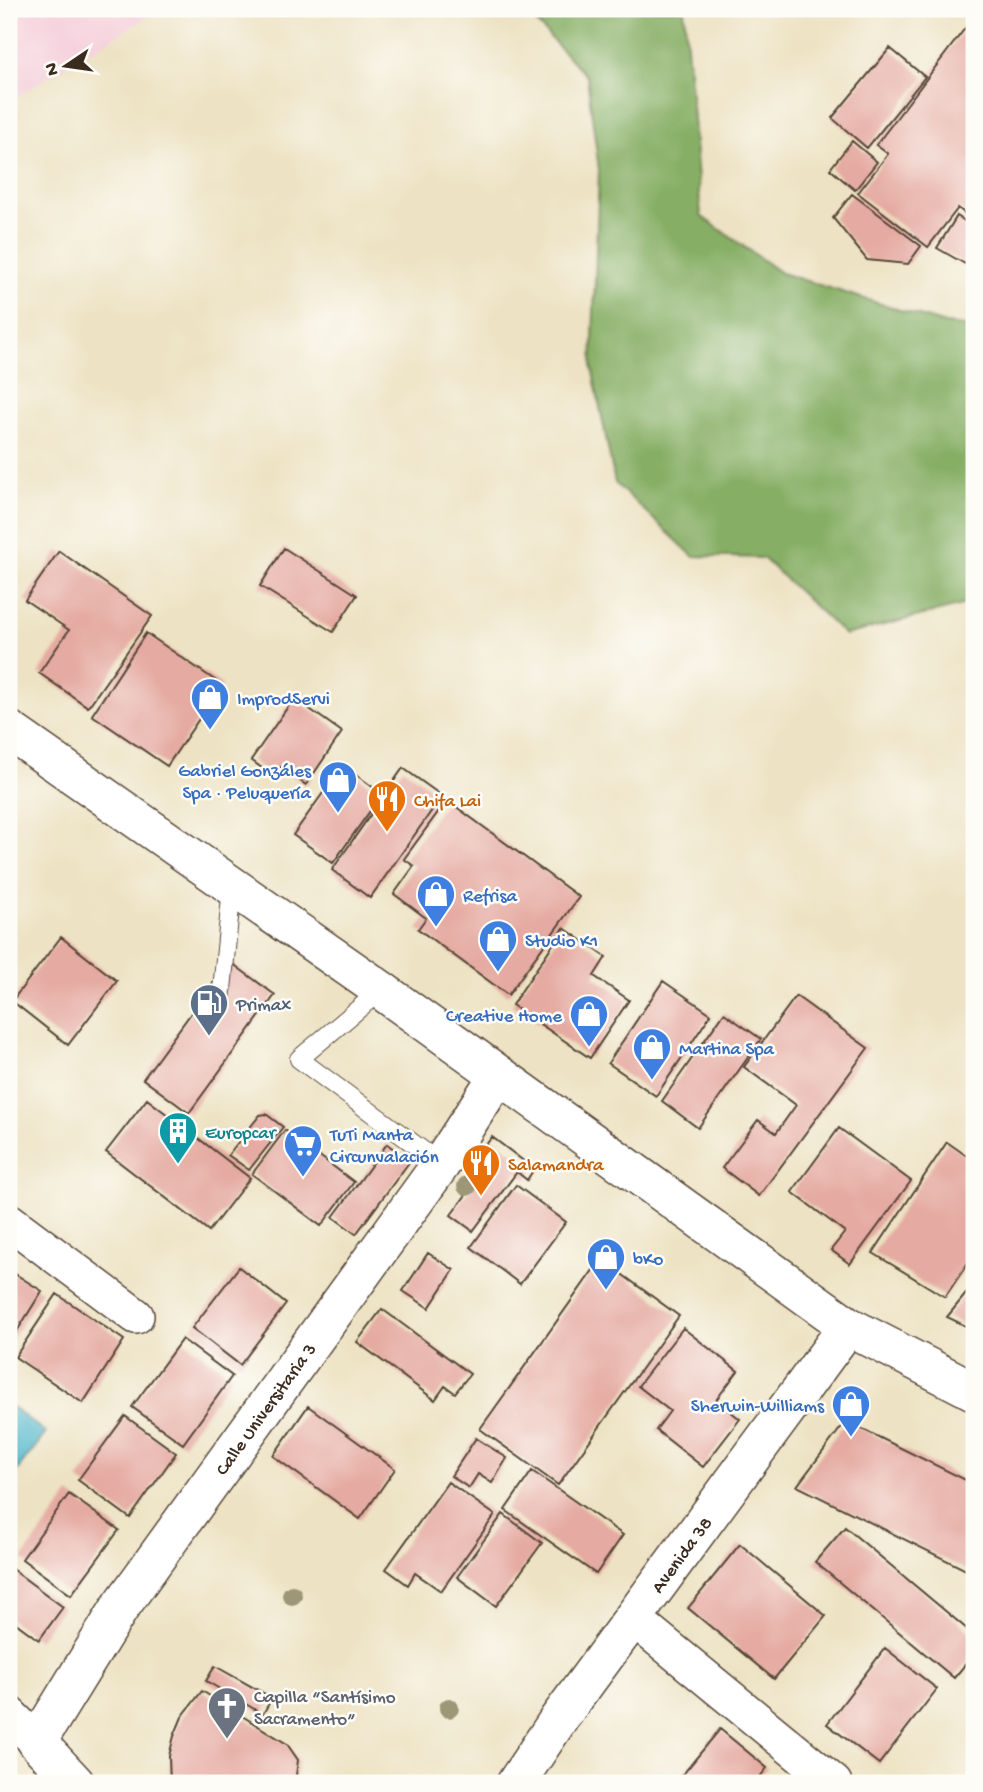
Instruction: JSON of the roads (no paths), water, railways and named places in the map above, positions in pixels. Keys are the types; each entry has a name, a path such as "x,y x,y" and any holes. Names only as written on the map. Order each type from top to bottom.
{"street":[{"path":"9,730 381,990 848,1326 974,1391"},
{"name":"Calle Universitaria 3","path":"37,1742 119,1609 441,1164 498,1076"},
{"path":"9,1221 136,1316"},
{"name":"Avenida 38","path":"516,1783 558,1720 848,1326"},
{"path":"634,1619 834,1783"},
{"path":"9,1714 75,1783"}],"lane":[{"path":"221,1000 232,887"},
{"path":"381,990 299,1059 441,1164"}],"water":[{"path":"9,1405 46,1433 16,1472 9,1466"}],"place":[{"name":"ImprodServi","path":"210,731"},
{"name":"Gabriel Gonzáles Spa · Peluquería","path":"338,814"},
{"name":"Chifa Lai","path":"387,833"},
{"name":"Refrisa","path":"436,928"},
{"name":"Studio K1","path":"498,973"},
{"name":"Primax","path":"209,1037"},
{"name":"Creative Home","path":"589,1048"},
{"name":"Martina Spa","path":"652,1081"},
{"name":"Europcar","path":"178,1165"},
{"name":"TuTi Manta Circunvalación","path":"303,1178"},
{"name":"Salamandra","path":"481,1197"},
{"name":"bKo","path":"606,1291"},
{"name":"Sherwin-Williams","path":"851,1438"},
{"name":"Capilla “Santísimo Sacramento”","path":"227,1740"}]}
